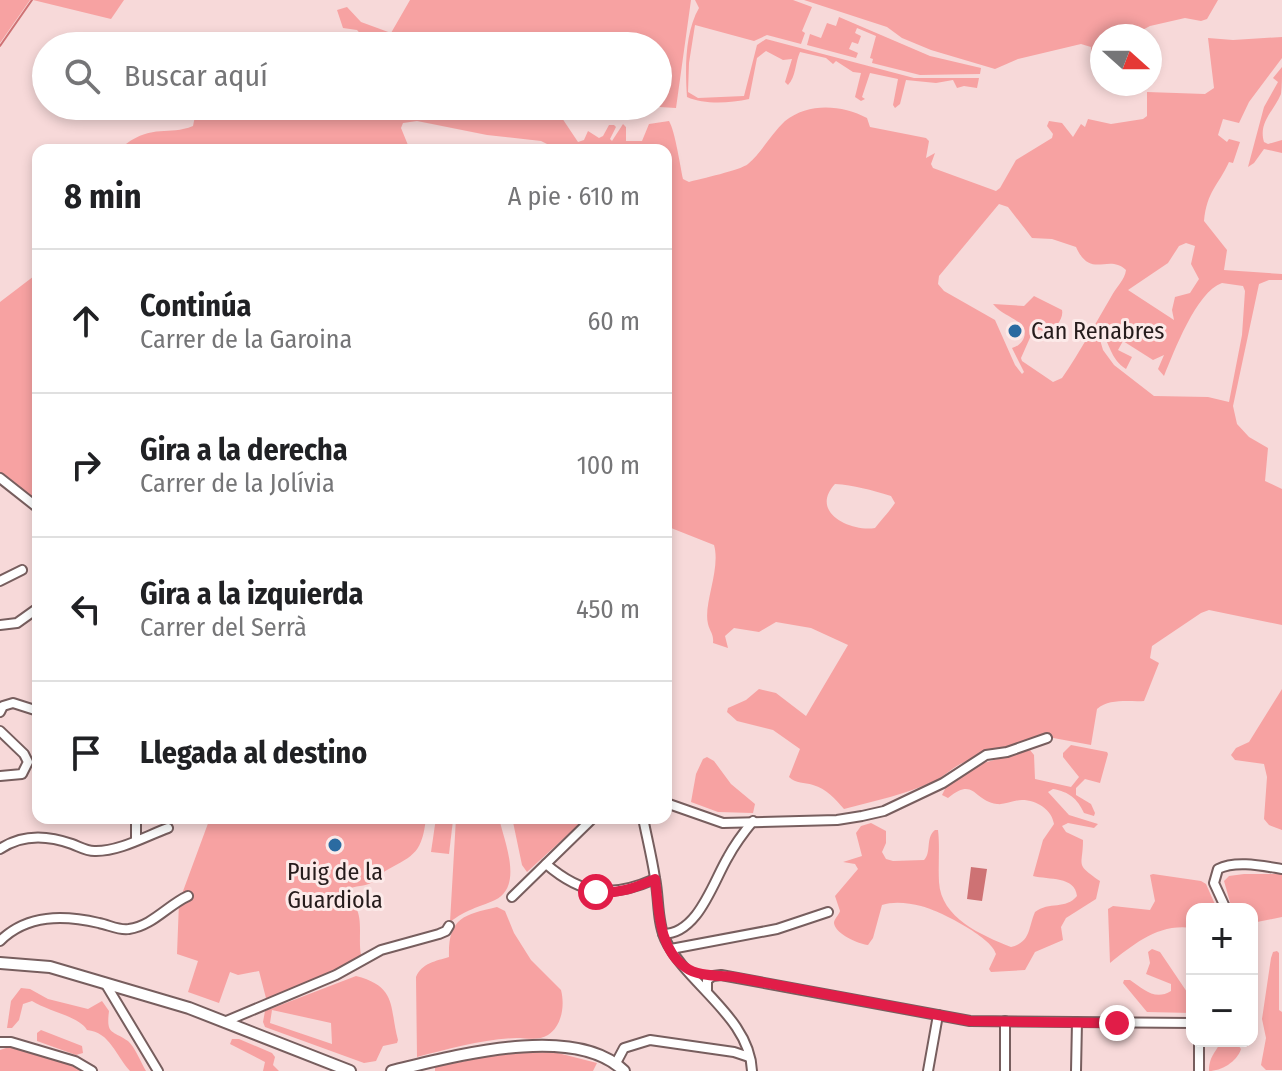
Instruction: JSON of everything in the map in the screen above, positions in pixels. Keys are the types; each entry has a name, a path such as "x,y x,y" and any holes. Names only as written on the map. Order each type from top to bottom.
{"street":[{"path":"0,478 32,503"},
{"path":"0,581 22,570"},
{"path":"0,625 17,623 32,612"},
{"path":"1,710 13,703 32,709"},
{"path":"0,731 28,762 22,774 0,776"},
{"path":"672,805 723,823 837,820 884,811 943,783 986,755 1007,752 1047,738"},
{"path":"663,934 688,925 728,856 753,821"},
{"path":"136,824 136,840"},
{"path":"512,897 587,824"},
{"path":"644,824 663,934 671,949 707,990 742,1040 752,1071"},
{"path":"0,849 19,839 41,837 60,840 91,852 104,851 168,828"},
{"path":"546,864 563,877 596,892 631,890 655,879"},
{"path":"1223,903 1214,883 1218,869 1223,866 1282,869"},
{"path":"0,941 18,927 49,918 92,922 125,930 149,922 188,896"},
{"path":"671,949 777,929 828,912"},
{"path":"224,1022 336,975 381,950 439,934 449,926"},
{"path":"0,963 50,967 105,982 224,1022 346,1070"},
{"path":"685,967 713,976 734,977 970,1021 1186,1023"},
{"path":"707,990 707,980 713,976"},
{"path":"105,982 158,1071"},
{"path":"928,1071 938,1015"},
{"path":"1005,1021 1005,1071"},
{"path":"1076,1071 1077,1022"},
{"path":"392,1071 471,1053 535,1045 582,1051 620,1067 624,1048 650,1040 750,1057"},
{"path":"734,1052 741,1048 742,1040"},
{"path":"0,1042 11,1042 75,1061 92,1071"},
{"path":"1199,1047 1199,1071"},
{"path":"328,1071 346,1070"}],"shaded area":[{"path":"0,0 30,0 0,43"},
{"path":"33,0 124,0 111,19"},
{"path":"410,0 691,0 676,108 672,108 672,32 392,32"},
{"path":"695,0 793,0 812,7 802,31 805,33 801,44 767,35 754,41 695,25 688,92 698,98 744,96 757,45 766,39 914,78 979,78 977,88 957,88 953,80 936,83 906,80 900,104 895,108 898,79 870,73 862,97 865,99 861,101 855,97 861,73 853,72 836,61 833,64 826,58 800,52 788,85 785,82 792,59 783,60 766,51 757,58 749,99 734,102 694,100 687,97 686,74 689,39 699,8"},
{"path":"804,0 1218,0 1207,19 1201,21 1185,18 1159,24 1090,24 1090,47 1081,44 1018,59 995,69 931,50 902,38 887,27"},
{"path":"347,7 361,22 388,32 359,32 343,28 337,10"},
{"path":"839,17 930,56 981,68 980,74 920,75 872,63 873,59 870,58 876,36 857,28 855,33 861,36 858,44 852,42 849,49 858,53 856,58 807,45 810,34 821,38 827,23 836,26"},
{"path":"1282,37 1282,58 1249,102 1239,123 1223,119 1218,135 1227,142 1229,139 1240,142 1233,163 1229,162 1210,195 1204,221 1227,250 1224,270 1282,274 1282,280 1259,284 1233,406 1237,424 1249,437 1268,448 1265,481 1282,489 1282,625 1209,610 1201,613 1152,646 1150,658 1159,663 1144,701 1114,702 1097,709 1091,745 1048,737 968,761 913,790 844,809 822,789 789,777 800,749 773,730 737,721 727,712 728,708 746,700 759,689 776,693 806,716 848,645 811,628 776,622 759,632 734,628 725,636 728,648 713,643 707,616 715,565 714,545 672,528 672,144 547,144 417,121 403,123 401,128 408,144 126,144 144,134 193,126 194,120 563,120 578,142 584,140 588,131 599,138 609,125 614,125 612,141 623,124 626,127 626,141 642,141 649,124 669,121 683,179 689,182 748,164 785,121 794,115 815,108 836,108 867,118 870,127 926,138 929,141 926,158 935,153 931,164 933,168 996,191 1016,160 1052,138 1053,134 1047,126 1049,121 1062,123 1073,137 1081,124 1085,127 1088,119 1111,124 1143,119 1147,116 1147,96 1162,96 1162,93 1205,94 1214,88 1208,38","holes":["999,204 1008,207 1032,238 1052,239 1076,247 1088,262 1119,265 1126,270 1069,368 1062,378 1053,382 1021,358 1033,331 1051,331 1060,320 1062,310 1034,296 1024,306 993,304 1024,328 1022,341 1012,348 1024,372 1022,374 995,320 944,291 938,284 939,276","1186,243 1195,246 1191,264 1199,279 1190,293 1175,297 1172,310 1174,320 1128,290 1168,263 1179,246","1222,283 1243,286 1242,335 1229,402 1208,397 1154,396 1114,365 1103,350 1098,333 1100,329 1113,356 1126,369 1132,357 1118,350 1123,341 1153,360 1164,355 1158,369 1164,376 1180,338 1203,298","835,484 891,496 895,503 875,528 855,527 836,518 830,511 828,494"]},
{"path":"1282,67 1281,94 1265,123 1263,135 1264,142 1268,144 1282,140 1282,153 1264,149 1248,167 1264,107 1278,82 1273,78"},
{"path":"32,278 32,496 0,472 0,302"},
{"path":"1282,689 1282,830 1269,825 1264,819 1267,777 1264,764 1235,760 1231,755 1236,748 1249,742"},
{"path":"1071,745 1108,754 1100,783 1085,779 1076,788 1076,795 1091,804 1094,816 1084,813 1068,794 1053,789 1048,792 1069,815 1098,824 1094,828 1068,823 1062,826 1066,832 1083,840 1083,867 1100,881 1096,899 1066,918 1061,927 1063,940 1035,952 1025,970 991,972 989,969 996,954 985,940 951,918 916,905 882,905 873,938 868,945 838,931 834,922 840,911 835,896 858,869 855,864 843,862 862,856 856,833 861,826 871,823 886,831 882,852 886,859 893,861 924,860 930,837 938,830 939,882 947,906 964,924 987,937 1011,947 1022,942 1035,912 1068,903 1077,896 1072,885 1066,882 1033,876 1043,840 1054,824 1050,814 1033,802 989,802 969,789 948,798 942,795 946,787 980,764 1030,750 1034,755 1035,779 1071,787 1079,777 1063,753"},
{"path":"707,757 714,761 731,784 755,804 753,813 718,812 691,802 696,774"},
{"path":"208,824 425,824 419,845 411,856 373,882 344,892 348,905 356,908 359,918 361,955 354,962 267,1002 259,971 238,975 230,972 219,1003 188,992 198,961 177,954 179,902"},
{"path":"435,824 453,824 449,854 431,852"},
{"path":"456,824 501,824 510,862 509,885 495,900 467,911 450,922"},
{"path":"513,824 579,824 527,872 522,865"},
{"path":"971,867 987,869 982,901 967,899"},
{"path":"1282,874 1282,917 1258,922 1258,903 1230,903 1224,881 1229,876"},
{"path":"1150,875 1201,881 1206,884 1214,903 1186,903 1186,928 1158,932 1138,942 1110,963 1108,909 1113,906 1150,910 1155,901"},
{"path":"497,907 505,911 531,960 561,990 563,1002 559,1021 553,1031 541,1038 492,1040 417,1057 416,977 434,961 449,957 451,934 460,920"},
{"path":"1152,949 1160,952 1186,991 1186,1013 1147,1012 1123,983 1130,980 1144,990 1160,995 1171,991 1171,984 1146,974 1150,963 1148,952"},
{"path":"1277,951 1279,1010 1282,1012 1282,1070 1266,1070 1261,1065 1266,1038 1262,1019 1271,958"},
{"path":"356,976 385,992 392,1008 398,1040 397,1043 383,1046 376,1061 364,1063 265,1027 265,1011","holes":["272,1010 331,1023 332,1044 270,1023"]},
{"path":"21,988 30,989 48,999 88,1009 102,1001 109,1011 109,1028 131,1044 146,1071 130,1071 101,1035 87,1030 70,1017 32,1001 23,1004 19,1020 12,1028 7,1028 11,1001"},
{"path":"41,1030 82,1046 83,1053 76,1055 37,1041 37,1033"},
{"path":"232,1039 272,1053 275,1057 273,1065 279,1071 263,1071 265,1062 230,1044"},
{"path":"12,1046 86,1071 0,1071 0,1050"},
{"path":"1218,1047 1241,1049 1228,1065 1209,1071"},
{"path":"554,1052 597,1063 593,1071 435,1071 435,1067 505,1053"}],"waterway":[{"path":"0,46 32,0"}],"place":[{"name":"Can Renabres","path":"1015,331"},
{"name":"Puig de la Guardiola","path":"335,845"}],"route":[{"path":"596,892 631,890 655,879 663,934 685,967 700,973 970,1021 1117,1023"}]}
